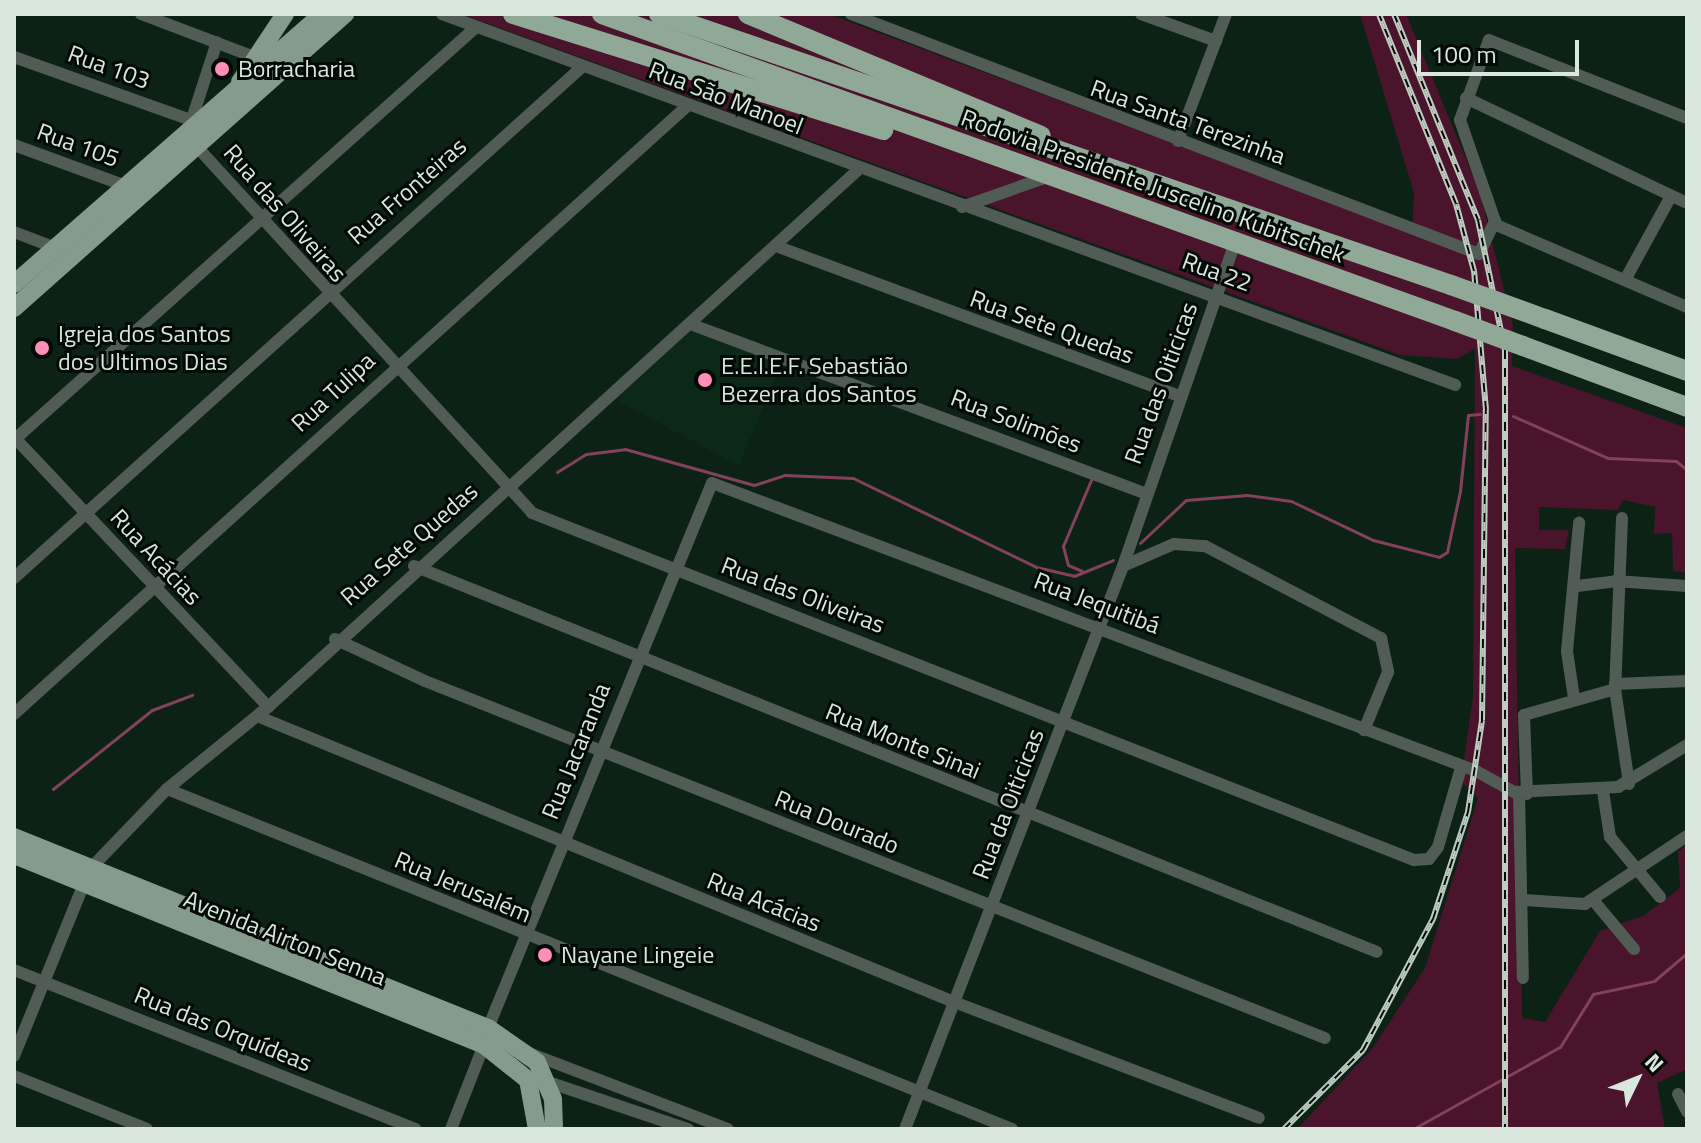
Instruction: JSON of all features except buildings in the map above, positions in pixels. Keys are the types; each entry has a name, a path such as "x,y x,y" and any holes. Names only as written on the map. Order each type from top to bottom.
{"highway":[{"path":"513,14 923,142 1001,159"},
{"name":"Rodovia Presidente Juscelino Kubitschek","path":"602,14 1687,407"},
{"name":"Rodovia Presidente Juscelino Kubitschek","path":"659,14 1104,171 1451,285 1687,371"},
{"path":"748,14 998,117 1104,171"}],"main road":[{"path":"232,94 266,52 322,14"},
{"path":"14,284 126,186 345,14"},
{"path":"14,308 232,94 266,52 283,20"},
{"name":"Avenida Airton Senna","path":"14,837 87,877"},
{"name":"Avenida Airton Senna","path":"14,855 87,877 529,1053 548,1082"},
{"name":"Avenida Airton Senna","path":"486,1036 528,1080 537,1129"},
{"path":"548,1082 554,1129"}],"street":[{"path":"141,14 217,42 266,52"},
{"name":"Rua São Manoel","path":"442,14 962,207"},
{"path":"1141,14 1216,41"},
{"path":"1178,141 1226,14"},
{"name":"Rua Santa Terezinha","path":"857,15 1470,252 1483,252 1494,224"},
{"path":"15,439 475,28"},
{"path":"1687,118 1496,38 1487,43 1466,98 1463,140 1494,224 1687,307"},
{"path":"192,133 217,42"},
{"name":"Rua 103","path":"14,57 192,133"},
{"name":"Rua Fronteiras","path":"14,578 325,292 582,67"},
{"path":"1466,98 1687,203"},
{"name":"Rua Tulipa","path":"14,714 395,364 686,107"},
{"name":"Rua das Oliveiras","path":"192,133 325,292 510,485 532,513 1063,723 1424,861 1438,847 1461,768"},
{"name":"Rua 105","path":"14,145 126,186"},
{"name":"Rua Sete Quedas","path":"87,877 167,789 268,707 414,566 510,485 858,170"},
{"path":"962,207 1050,176"},
{"path":"1625,280 1671,196"},
{"name":"Rua 22","path":"962,207 1216,295 1455,385"},
{"path":"14,232 56,248"},
{"name":"Rua das Oiticicas","path":"1145,493 1235,243"},
{"name":"Rua Sete Quedas","path":"776,246 1181,397"},
{"name":"Rua Solimões","path":"690,324 1145,493"},
{"name":"Rua Acácias","path":"15,439 268,707"},
{"name":"Rua Jequitibá","path":"704,490 723,483 1461,768 1476,771 1523,794"},
{"name":"Rua Jacaranda","path":"451,1129 523,936 704,490"},
{"name":"Rua da Oiticicas","path":"905,1129 1123,566 1145,493"},
{"path":"1622,518 1615,581 1615,686 1629,784"},
{"path":"1574,698 1567,651 1577,586 1579,523"},
{"path":"1123,566 1174,544 1205,546 1381,638 1388,672 1364,730"},
{"name":"Rua Monte Sinai","path":"414,566 636,660 1377,952"},
{"path":"1577,586 1615,581 1687,586"},
{"name":"Rua Dourado","path":"335,639 598,750 1325,1038"},
{"path":"1523,978 1521,719 1615,686 1687,681"},
{"name":"Rua Acácias","path":"257,716 562,844 954,1002 1259,1118"},
{"path":"1523,794 1603,791 1629,784 1687,745"},
{"name":"Rua Jerusalém","path":"167,789 523,936 1012,1129"},
{"path":"1603,791 1610,837 1660,897"},
{"path":"1523,900 1577,907 1637,873 1687,836"},
{"path":"14,1056 87,877"},
{"path":"1593,900 1634,949"},
{"name":"Rua das Orquídeas","path":"14,970 416,1129"},
{"name":"Avenida Airton Senna","path":"529,1053 727,1129"},
{"path":"14,1076 147,1129"},
{"path":"548,1082 688,1129"},
{"path":"1678,1094 1687,1112"}],"shaded area":[{"path":"461,14 829,14 1412,233 1414,193 1360,14 1406,14 1480,193 1513,326 1512,366 1687,428 1687,573 1673,571 1672,533 1654,534 1655,507 1623,500 1618,510 1539,507 1539,530 1569,530 1565,549 1515,548 1522,1018 1545,1022 1600,931 1643,916 1680,888 1678,852 1687,844 1687,1069 1657,1083 1665,1129 1297,1129 1372,1049 1425,968 1478,798 1461,781 1473,696 1475,349 1456,359 1400,355"},
{"name":"E.E.I.E.F. Sebastião Bezerra dos Santos","path":"692,329 783,361 739,466 614,399"}],"waterway":[{"path":"1140,543 1186,500 1247,495 1291,501 1373,540 1439,557 1447,552 1460,491 1468,415 1480,414"},
{"path":"1513,416 1608,458 1676,461 1687,470"},
{"path":"557,472 586,454 625,449 754,485 784,475 853,478 1036,567 1074,576 1113,560"},
{"path":"1082,571 1068,565 1063,546 1091,480"},
{"path":"53,789 152,710 192,695"},
{"path":"1413,1129 1560,1047 1593,994 1654,981 1687,953"}],"railway":[{"path":"1284,1129 1363,1050 1433,919 1468,812 1482,720 1486,410 1474,271 1456,204 1379,14"},
{"path":"1394,14 1478,220 1505,350 1505,1129"}],"place":[{"name":"Borracharia","path":"222,69"},
{"name":"Igreja dos Santos dos Ultimos Dias","path":"42,348"},
{"name":"E.E.I.E.F. Sebastião Bezerra dos Santos","path":"705,380"},
{"name":"Nayane Lingeie","path":"545,955"}]}
